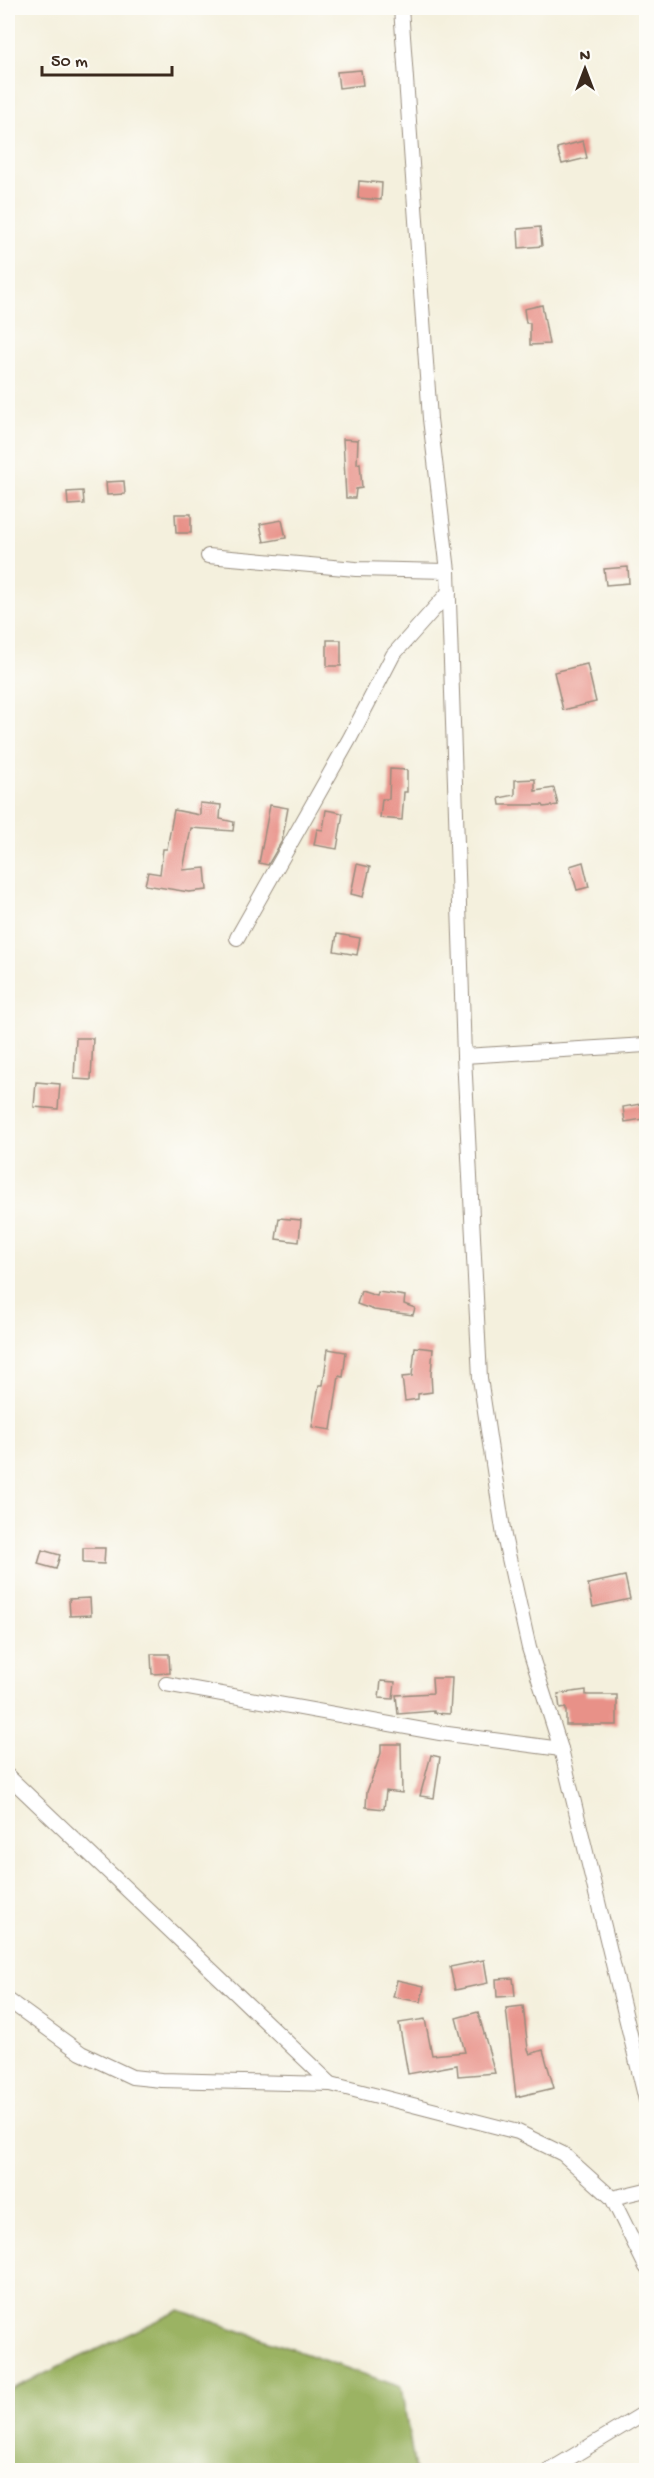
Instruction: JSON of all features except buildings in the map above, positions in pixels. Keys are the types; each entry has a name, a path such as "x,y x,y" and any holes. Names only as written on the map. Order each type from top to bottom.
{"street":[{"path":"401,8 430,419 448,571 464,1056 480,1378 504,1536 529,1648 561,1749 646,2100"},
{"path":"208,556 356,570 448,571"},
{"path":"237,938 350,738 393,655 449,592"},
{"path":"464,1056 646,1045"},
{"path":"166,1684 440,1733 561,1749"},
{"path":"8,1776 331,2084"},
{"path":"8,2000 81,2053 132,2077 162,2080 331,2084 518,2132 563,2154 612,2198 646,2267"},
{"path":"612,2198 646,2190"},
{"path":"550,2470 646,2412"}],"green space":[{"path":"180,2310 401,2387 415,2470 8,2470 8,2391"}]}
